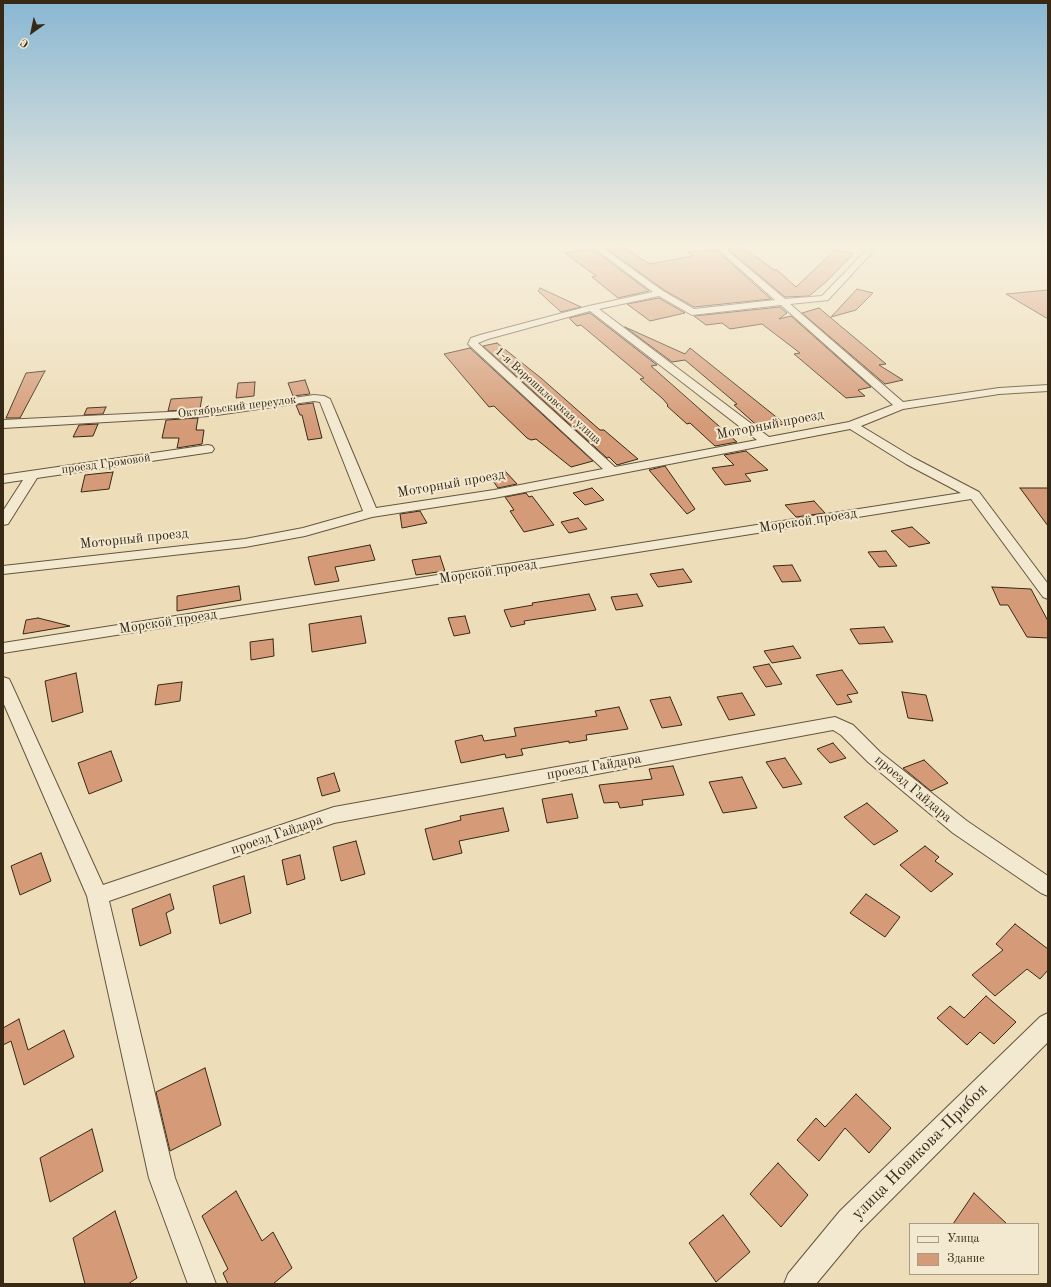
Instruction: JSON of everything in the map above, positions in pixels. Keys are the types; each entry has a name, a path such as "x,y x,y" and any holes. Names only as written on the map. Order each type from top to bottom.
{"street":[{"path":"592,308 605,305"},
{"path":"680,305 692,312 754,305"},
{"path":"786,305 901,406"},
{"path":"592,308 767,442"},
{"name":"1-я Ворошиловская улица","path":"592,308 484,337 475,340 473,344 611,470"},
{"name":"Моторный проезд","path":"3,570 245,543 305,532 371,514 494,494 611,470 852,425 901,406 999,391 1048,388"},
{"name":"Октябрьский переулок","path":"3,424 210,413 314,398 324,400 371,514"},
{"path":"852,425 910,461 974,495 1048,594"},
{"name":"проезд Громовой","path":"3,479 208,449"},
{"path":"3,521 33,474"},
{"name":"Морской проезд","path":"3,648 974,495"},
{"path":"3,682 96,896 162,1178 202,1284"},
{"name":"проезд Гайдара","path":"96,896 334,815 835,723 847,730 874,757 960,827 1048,887"},
{"name":"улица Новикова-Прибоя","path":"798,1284 850,1221 1048,1025"}],"building":[{"path":"553,305 577,305 581,307 561,312"},
{"path":"628,305 671,305 685,313 650,321"},
{"path":"691,305 713,305 694,307"},
{"path":"842,305 861,305 856,310 831,317"},
{"path":"1025,305 1048,305 1048,319"},
{"path":"780,307 787,313 779,319 791,316 871,387 858,390 865,396 846,398 794,354 800,353 762,324 730,329 722,323 706,325 694,316"},
{"path":"819,308 886,364 879,365 903,380 885,384 802,313"},
{"path":"590,313 657,365 651,366 737,442 715,446 690,423 687,424 667,406 668,405 663,399 640,379 644,378 581,325 577,326 569,318"},
{"path":"625,327 685,354 690,348 785,424 761,429 734,405 737,404 685,360 672,362"},
{"path":"497,343 541,378 600,430 604,430 638,459 617,465 609,457 607,458 483,346"},
{"path":"470,348 593,461 571,467 536,439 531,440 527,438 494,406 489,407 444,354"},
{"path":"45,371 20,418 6,418 26,373"},
{"path":"305,380 310,394 293,396 288,383"},
{"path":"255,382 254,396 236,398 238,383"},
{"path":"202,397 200,409 168,411 171,399"},
{"path":"313,403 322,438 308,440 302,415 300,415 296,405"},
{"path":"106,407 103,414 84,415 87,408"},
{"path":"198,418 196,430 204,430 202,444 177,448 179,438 162,438 166,420"},
{"path":"98,424 93,436 73,437 79,425"},
{"path":"746,451 768,470 745,474 751,481 725,485 712,468 734,465 724,455"},
{"path":"665,466 695,509 687,514 649,470"},
{"path":"505,471 517,484 498,488 489,475"},
{"path":"113,472 109,489 81,492 85,475"},
{"path":"592,488 604,500 585,505 573,493"},
{"path":"1020,488 1048,488 1048,526"},
{"path":"526,493 529,497 532,496 554,525 524,532 510,511 514,510 505,497"},
{"path":"814,501 825,513 796,517 785,505"},
{"path":"420,511 427,523 402,528 400,514"},
{"path":"578,518 587,529 569,533 561,522"},
{"path":"912,527 930,543 909,547 891,531"},
{"path":"370,545 375,560 335,567 339,581 315,585 308,557"},
{"path":"886,551 897,566 879,567 868,552"},
{"path":"440,556 445,571 416,575 412,560"},
{"path":"792,565 801,581 782,582 773,566"},
{"path":"683,569 692,582 658,587 650,574"},
{"path":"239,586 241,600 177,611 177,596"},
{"path":"992,587 1031,589 1048,621 1048,638 1027,637 1008,605 1000,605"},
{"path":"589,594 596,610 524,621 525,624 511,627 504,610 533,605 532,603"},
{"path":"637,594 643,606 616,610 611,597"},
{"path":"361,616 366,643 312,652 309,624"},
{"path":"465,616 470,633 454,636 448,618"},
{"path":"38,618 70,626 23,634 26,620"},
{"path":"884,627 893,642 859,644 850,629"},
{"path":"273,639 274,656 251,660 250,642"},
{"path":"793,646 801,658 772,663 764,651"},
{"path":"769,664 782,684 766,687 753,667"},
{"path":"842,670 858,693 847,695 852,702 837,705 816,675"},
{"path":"76,673 83,712 52,722 45,681"},
{"path":"182,682 180,701 155,705 158,685"},
{"path":"902,692 926,695 933,721 908,718"},
{"path":"742,693 755,715 729,720 717,697"},
{"path":"670,697 682,725 662,728 650,700"},
{"path":"619,707 628,729 586,735 587,740 569,743 569,741 521,749 523,755 506,758 505,754 461,763 455,741 482,735 484,741 516,736 514,728 597,716 595,711"},
{"path":"833,743 846,758 830,763 817,749"},
{"path":"111,751 122,781 89,794 78,763"},
{"path":"785,758 802,784 783,788 766,762"},
{"path":"924,760 948,783 931,791 903,768"},
{"path":"673,766 684,795 642,800 643,805 620,808 618,802 604,803 599,785 652,779 649,769"},
{"path":"334,773 340,791 322,796 317,778"},
{"path":"742,777 757,808 723,813 709,782"},
{"path":"572,794 578,818 547,823 542,799"},
{"path":"867,803 898,831 874,845 844,817"},
{"path":"503,808 509,831 459,841 462,853 433,860 425,829 461,820 460,816"},
{"path":"356,841 365,874 341,881 333,847"},
{"path":"925,846 939,857 935,861 953,874 931,892 900,865"},
{"path":"41,853 51,881 20,895 11,866"},
{"path":"300,855 305,879 287,885 282,860"},
{"path":"244,876 251,913 220,924 213,886"},
{"path":"170,894 174,909 166,913 171,933 140,946 132,909"},
{"path":"866,894 900,917 885,937 850,913"},
{"path":"1015,924 1048,949 1048,970 1040,979 1027,969 995,996 972,975 1003,950 996,944"},
{"path":"986,996 1016,1022 994,1044 980,1032 967,1045 937,1018 950,1006 964,1018"},
{"path":"19,1019 28,1050 64,1030 74,1057 24,1085 11,1041 3,1045 3,1028"},
{"path":"205,1068 221,1125 170,1151 156,1092"},
{"path":"856,1094 891,1128 869,1153 845,1128 819,1161 797,1140 816,1118 825,1127"},
{"path":"92,1129 103,1171 50,1202 40,1158"},
{"path":"778,1163 808,1195 781,1227 750,1194"},
{"path":"236,1191 262,1241 273,1232 292,1268 273,1284 228,1284 223,1273 228,1269 202,1216"},
{"path":"974,1193 1006,1223 954,1223"},
{"path":"115,1211 137,1278 128,1284 85,1284 73,1238"},
{"path":"723,1215 750,1252 716,1282 689,1243"}]}
